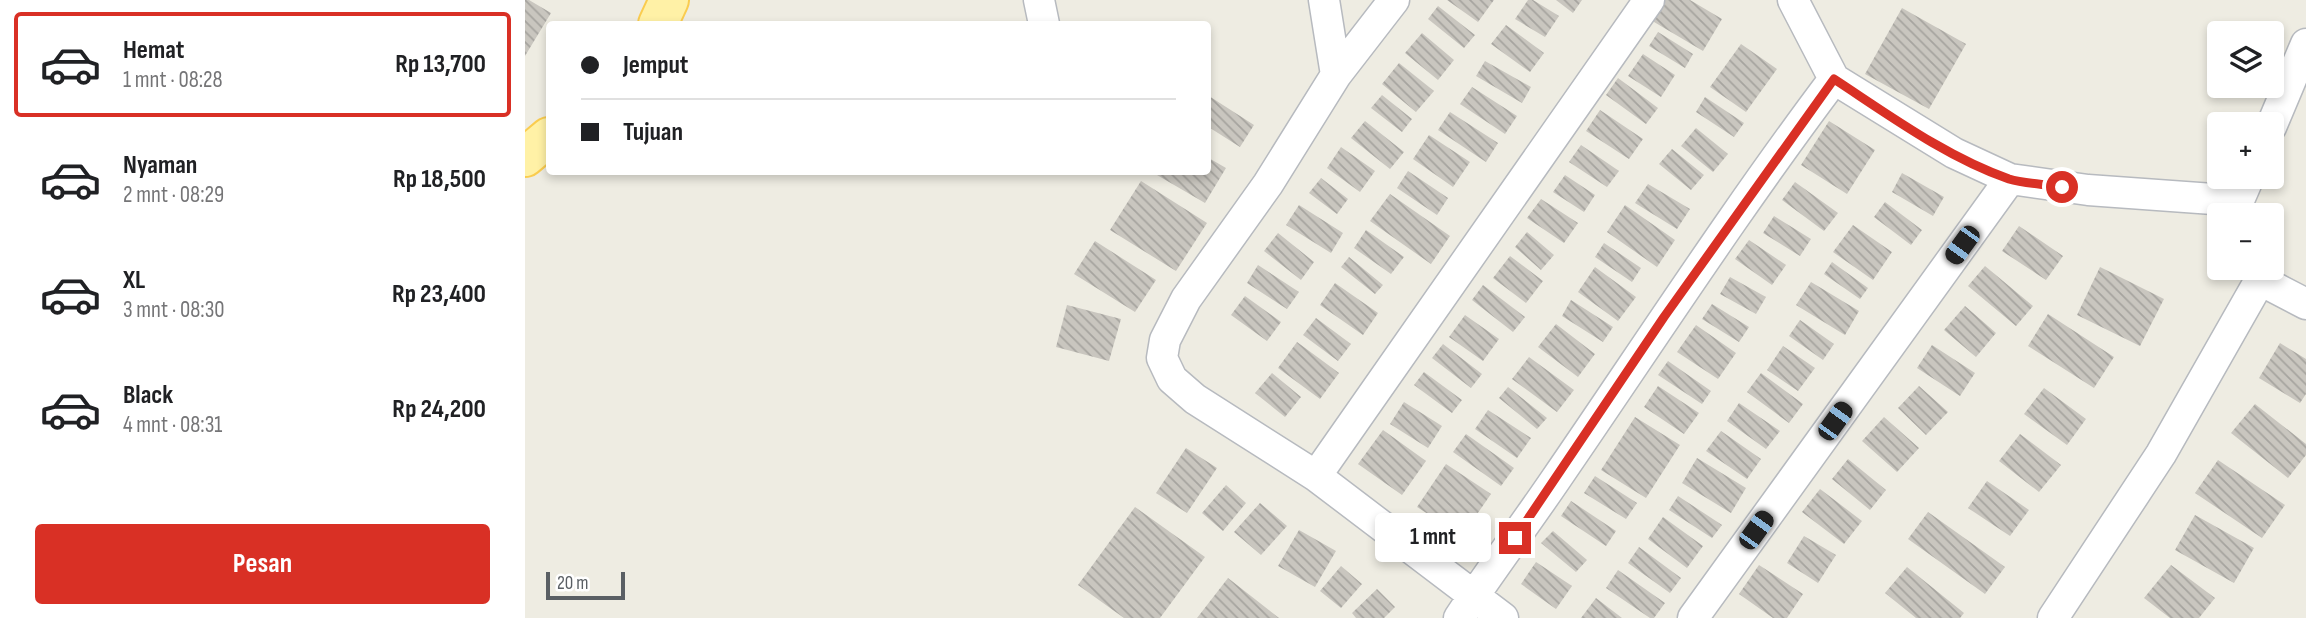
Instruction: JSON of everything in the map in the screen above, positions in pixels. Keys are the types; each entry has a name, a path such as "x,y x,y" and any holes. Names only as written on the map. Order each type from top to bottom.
{"main road":[{"path":"660,21 669,0"},
{"path":"525,157 546,140"}],"street":[{"path":"1039,0 1043,21"},
{"path":"1324,0 1336,75"},
{"path":"1394,0 1336,75 1268,184 1187,299 1165,340 1162,358 1172,379 1195,399 1316,476 1466,607 1503,618"},
{"path":"1316,476 1649,0"},
{"path":"1793,0 1834,79 1954,153 2010,179 2088,190 2213,199 2222,203"},
{"path":"2277,112 2306,44"},
{"path":"1466,607 1556,479 1664,317 1834,79"},
{"path":"1693,618 2010,179"},
{"path":"2053,618 2161,454 2256,280"},
{"path":"2269,280 2306,303"}],"building":[{"path":"525,0 529,0 551,13 525,56"},
{"path":"1447,0 1494,0 1478,22"},
{"path":"1528,0 1533,0 1559,16 1545,37 1515,19"},
{"path":"1556,0 1582,0 1573,13"},
{"path":"1660,0 1690,0 1722,19 1703,51 1649,19"},
{"path":"1438,6 1475,35 1464,48 1428,19"},
{"path":"1902,8 1966,44 1929,109 1865,74"},
{"path":"1506,25 1544,53 1530,72 1491,44"},
{"path":"1658,32 1693,54 1685,68 1649,46"},
{"path":"1422,33 1454,60 1438,80 1405,53"},
{"path":"1741,44 1777,69 1746,112 1710,87"},
{"path":"1643,54 1675,75 1661,97 1628,76"},
{"path":"1485,61 1531,87 1522,103 1476,76"},
{"path":"1399,63 1434,91 1416,112 1382,84"},
{"path":"1618,78 1658,108 1646,124 1606,95"},
{"path":"1472,87 1517,116 1505,134 1460,104"},
{"path":"1382,95 1412,119 1402,132 1371,108"},
{"path":"1211,97 1254,125 1240,147 1211,129"},
{"path":"1705,97 1744,123 1734,137 1696,112"},
{"path":"1600,110 1643,139 1629,159 1586,131"},
{"path":"1450,112 1498,143 1486,162 1438,130"},
{"path":"1365,121 1404,152 1390,169 1351,138"},
{"path":"1829,121 1875,150 1847,194 1801,165"},
{"path":"1696,128 1728,154 1713,172 1681,146"},
{"path":"1429,135 1470,162 1453,187 1413,159"},
{"path":"1581,145 1619,171 1607,187 1569,162"},
{"path":"1341,147 1375,171 1360,192 1327,168"},
{"path":"1672,149 1704,175 1691,190 1659,164"},
{"path":"1211,159 1226,168 1205,203 1157,175 1211,175"},
{"path":"1408,171 1448,198 1437,215 1397,188"},
{"path":"1902,173 1944,197 1933,216 1892,192"},
{"path":"1565,175 1595,195 1584,212 1553,192"},
{"path":"1321,178 1348,199 1337,214 1309,193"},
{"path":"1141,181 1207,223 1176,271 1110,230"},
{"path":"1795,182 1838,213 1824,231 1782,200"},
{"path":"1648,184 1690,209 1677,229 1635,203"},
{"path":"1390,194 1450,236 1431,264 1370,221"},
{"path":"1541,199 1578,223 1564,243 1527,218"},
{"path":"1885,202 1922,230 1911,245 1874,217"},
{"path":"1299,205 1343,233 1331,253 1286,225"},
{"path":"1625,205 1675,240 1657,267 1607,232"},
{"path":"1774,216 1811,239 1800,256 1763,233"},
{"path":"1853,225 1892,252 1873,280 1833,252"},
{"path":"2019,226 2063,256 2046,280 2002,251"},
{"path":"1366,230 1404,257 1391,274 1354,248"},
{"path":"1527,232 1554,255 1541,270 1515,247"},
{"path":"1278,233 1314,262 1301,280 1264,251"},
{"path":"1749,240 1786,265 1772,285 1735,259"},
{"path":"1095,241 1156,280 1135,312 1074,274"},
{"path":"1604,243 1641,268 1632,282 1595,257"},
{"path":"1510,256 1543,281 1526,303 1493,278"},
{"path":"1349,257 1383,285 1375,294 1341,267"},
{"path":"1832,262 1868,288 1860,299 1824,274"},
{"path":"1258,265 1299,292 1287,309 1247,283"},
{"path":"1985,266 2033,306 2016,326 1968,286"},
{"path":"1595,267 1636,297 1618,321 1578,292"},
{"path":"2100,267 2164,299 2140,346 2077,315"},
{"path":"1730,277 1766,297 1756,314 1720,294"},
{"path":"1811,282 1859,311 1845,335 1796,305"},
{"path":"1335,283 1378,313 1363,335 1320,305"},
{"path":"1483,285 1525,317 1513,332 1472,300"},
{"path":"1245,296 1281,322 1267,341 1231,315"},
{"path":"1571,300 1613,327 1603,342 1562,316"},
{"path":"1712,304 1749,327 1739,342 1702,319"},
{"path":"1067,305 1121,319 1109,361 1056,347"},
{"path":"1965,306 1996,333 1976,357 1944,330"},
{"path":"2048,314 2114,357 2094,388 2028,346"},
{"path":"1465,315 1499,339 1483,361 1449,337"},
{"path":"1316,318 1351,344 1338,361 1303,335"},
{"path":"1800,320 1834,344 1823,360 1789,336"},
{"path":"1556,324 1595,354 1578,377 1538,347"},
{"path":"1696,325 1736,353 1718,379 1677,352"},
{"path":"1297,342 1339,373 1320,399 1278,368"},
{"path":"2280,343 2306,359 2306,394 2300,403 2259,378"},
{"path":"1443,344 1482,374 1471,388 1432,358"},
{"path":"1932,345 1975,373 1960,396 1917,368"},
{"path":"1783,346 1815,368 1798,391 1767,370"},
{"path":"1529,357 1574,390 1557,412 1512,379"},
{"path":"1668,361 1711,391 1702,404 1658,375"},
{"path":"1424,372 1462,400 1452,413 1414,385"},
{"path":"1272,373 1301,397 1285,417 1255,393"},
{"path":"1761,373 1803,404 1789,423 1747,392"},
{"path":"1658,386 1699,413 1684,434 1644,407"},
{"path":"1919,386 1948,412 1926,435 1898,408"},
{"path":"1508,387 1547,418 1537,429 1499,398"},
{"path":"2044,388 2086,419 2067,445 2024,414"},
{"path":"1404,402 1442,426 1428,448 1390,424"},
{"path":"1739,403 1780,431 1766,449 1727,421"},
{"path":"2255,404 2306,444 2306,455 2288,478 2231,433"},
{"path":"1488,410 1531,438 1517,458 1475,429"},
{"path":"1635,417 1680,445 1646,498 1601,470"},
{"path":"1884,417 1919,448 1897,472 1862,441"},
{"path":"1383,430 1426,461 1402,495 1358,464"},
{"path":"1721,431 1761,459 1747,479 1706,451"},
{"path":"1466,434 1514,468 1501,486 1453,452"},
{"path":"2020,434 2061,465 2039,492 1999,461"},
{"path":"1186,448 1217,468 1187,513 1156,493"},
{"path":"1697,458 1746,488 1731,513 1682,483"},
{"path":"1848,459 1886,490 1870,510 1832,479"},
{"path":"2218,460 2285,505 2262,538 2195,493"},
{"path":"1446,464 1491,494 1462,536 1417,507"},
{"path":"1595,476 1637,503 1626,519 1584,493"},
{"path":"1987,481 2029,510 2010,536 1968,508"},
{"path":"1226,485 1246,503 1223,531 1202,513"},
{"path":"1820,489 1862,521 1844,544 1802,512"},
{"path":"1678,496 1722,525 1712,538 1669,510"},
{"path":"1571,501 1616,531 1606,546 1561,516"},
{"path":"1260,503 1287,526 1261,555 1234,532"},
{"path":"1135,507 1205,557 1160,618 1124,618 1078,585"},
{"path":"1928,512 2005,567 1985,594 1908,539"},
{"path":"2195,515 2254,548 2234,583 2175,550"},
{"path":"1663,517 1703,546 1687,568 1648,539"},
{"path":"1299,530 1336,551 1315,587 1278,566"},
{"path":"1553,531 1587,560 1576,572 1541,543"},
{"path":"1804,536 1836,555 1818,583 1787,563"},
{"path":"1639,547 1681,578 1670,593 1628,563"},
{"path":"1536,562 1572,586 1556,609 1521,584"},
{"path":"1759,565 1803,594 1787,618 1773,618 1739,594"},
{"path":"2171,565 2215,598 2199,618 2170,618 2144,598"},
{"path":"1341,566 1362,584 1341,608 1320,591"},
{"path":"1907,567 1964,613 1960,618 1916,618 1885,593"},
{"path":"1618,570 1665,603 1654,618 1650,618 1606,588"},
{"path":"1228,578 1279,618 1197,618"},
{"path":"1377,589 1395,607 1384,618 1356,618 1352,613"},
{"path":"1596,598 1622,618 1581,618"}],"route":[{"path":"1515,538 1664,317 1834,79 1888,115 1973,162 2010,179 2062,187"}]}
